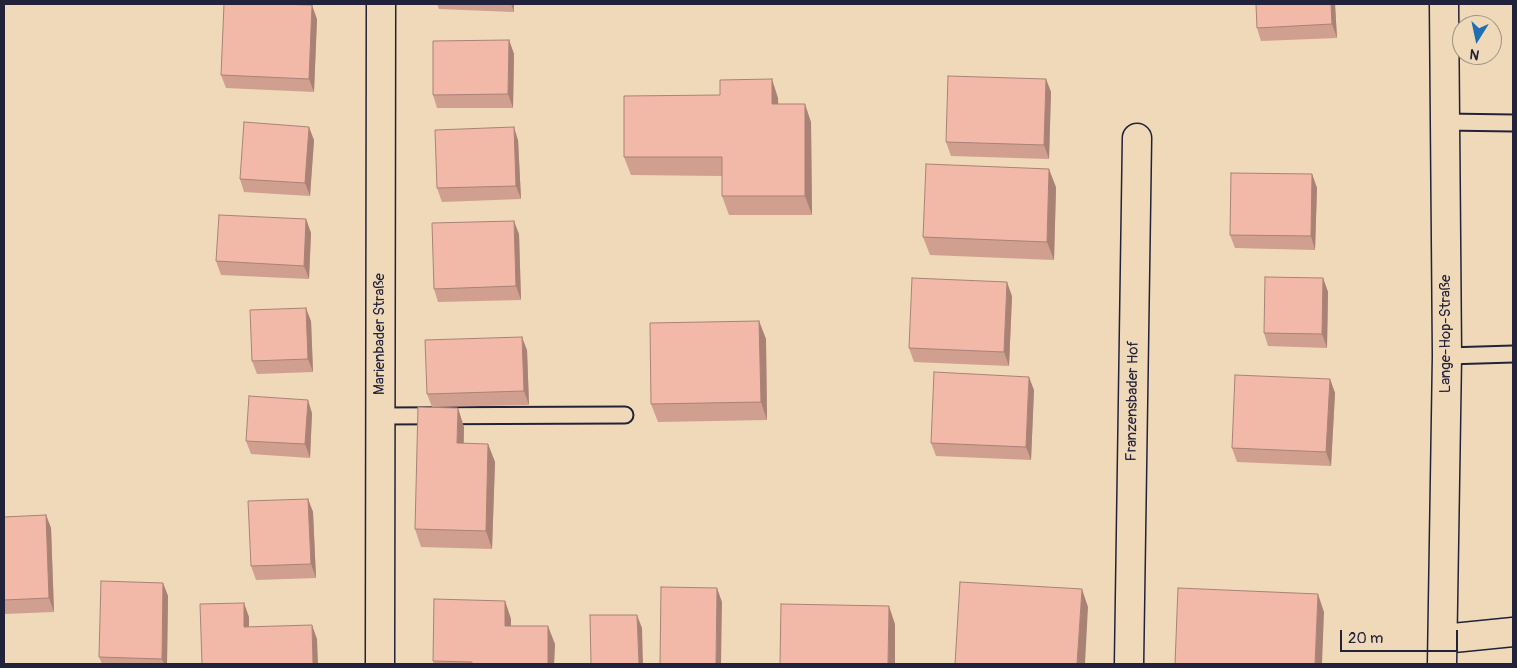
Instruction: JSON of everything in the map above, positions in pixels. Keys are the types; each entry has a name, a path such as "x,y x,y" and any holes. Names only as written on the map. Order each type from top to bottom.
{"street":[{"name":"Marienbader Straße","path":"380,4 380,664"},
{"name":"Lange-Hop-Straße","path":"1442,652 1447,356 1444,4"},
{"name":"Franzensbader Hof","path":"1129,664 1137,138"},
{"path":"1442,652 1513,632"}],"lane":[{"path":"1445,122 1513,123"},
{"path":"1447,356 1513,354"},
{"path":"380,416 625,415"}],"building":[{"path":"224,4 312,5 309,79 221,75"},
{"path":"1256,4 1331,4 1332,24 1257,28"},
{"path":"509,40 508,94 433,95 433,41"},
{"path":"948,76 1046,79 1044,145 946,142"},
{"path":"772,79 772,104 805,104 805,196 722,196 722,157 624,157 624,96 720,95 720,80"},
{"path":"244,122 309,127 305,183 240,179"},
{"path":"514,127 516,186 437,188 435,130"},
{"path":"926,164 1049,169 1047,242 923,237"},
{"path":"1231,173 1312,174 1311,236 1230,235"},
{"path":"219,215 306,219 304,266 216,261"},
{"path":"514,221 516,286 434,289 432,223"},
{"path":"1265,277 1323,278 1322,334 1264,333"},
{"path":"912,278 1007,282 1004,352 909,348"},
{"path":"306,308 308,359 252,361 250,310"},
{"path":"759,321 761,402 651,404 650,323"},
{"path":"522,337 524,391 427,394 425,340"},
{"path":"934,372 1029,377 1026,447 931,443"},
{"path":"1235,375 1330,379 1326,452 1232,448"},
{"path":"249,396 308,400 305,444 246,441"},
{"path":"418,407 458,408 457,443 488,444 486,531 415,529"},
{"path":"308,499 311,564 251,566 248,501"},
{"path":"46,515 49,598 4,600 4,517"},
{"path":"101,581 163,583 162,659 99,657"},
{"path":"960,582 1082,589 1077,664 955,664"},
{"path":"661,587 717,588 716,664 660,664"},
{"path":"1178,588 1318,594 1315,664 1175,664"},
{"path":"434,599 505,601 505,626 548,626 548,664 472,664 472,662 433,661"},
{"path":"244,603 244,627 312,625 313,664 202,664 200,604"},
{"path":"781,604 889,606 888,664 780,664"},
{"path":"590,615 637,615 639,664 591,664"}]}
